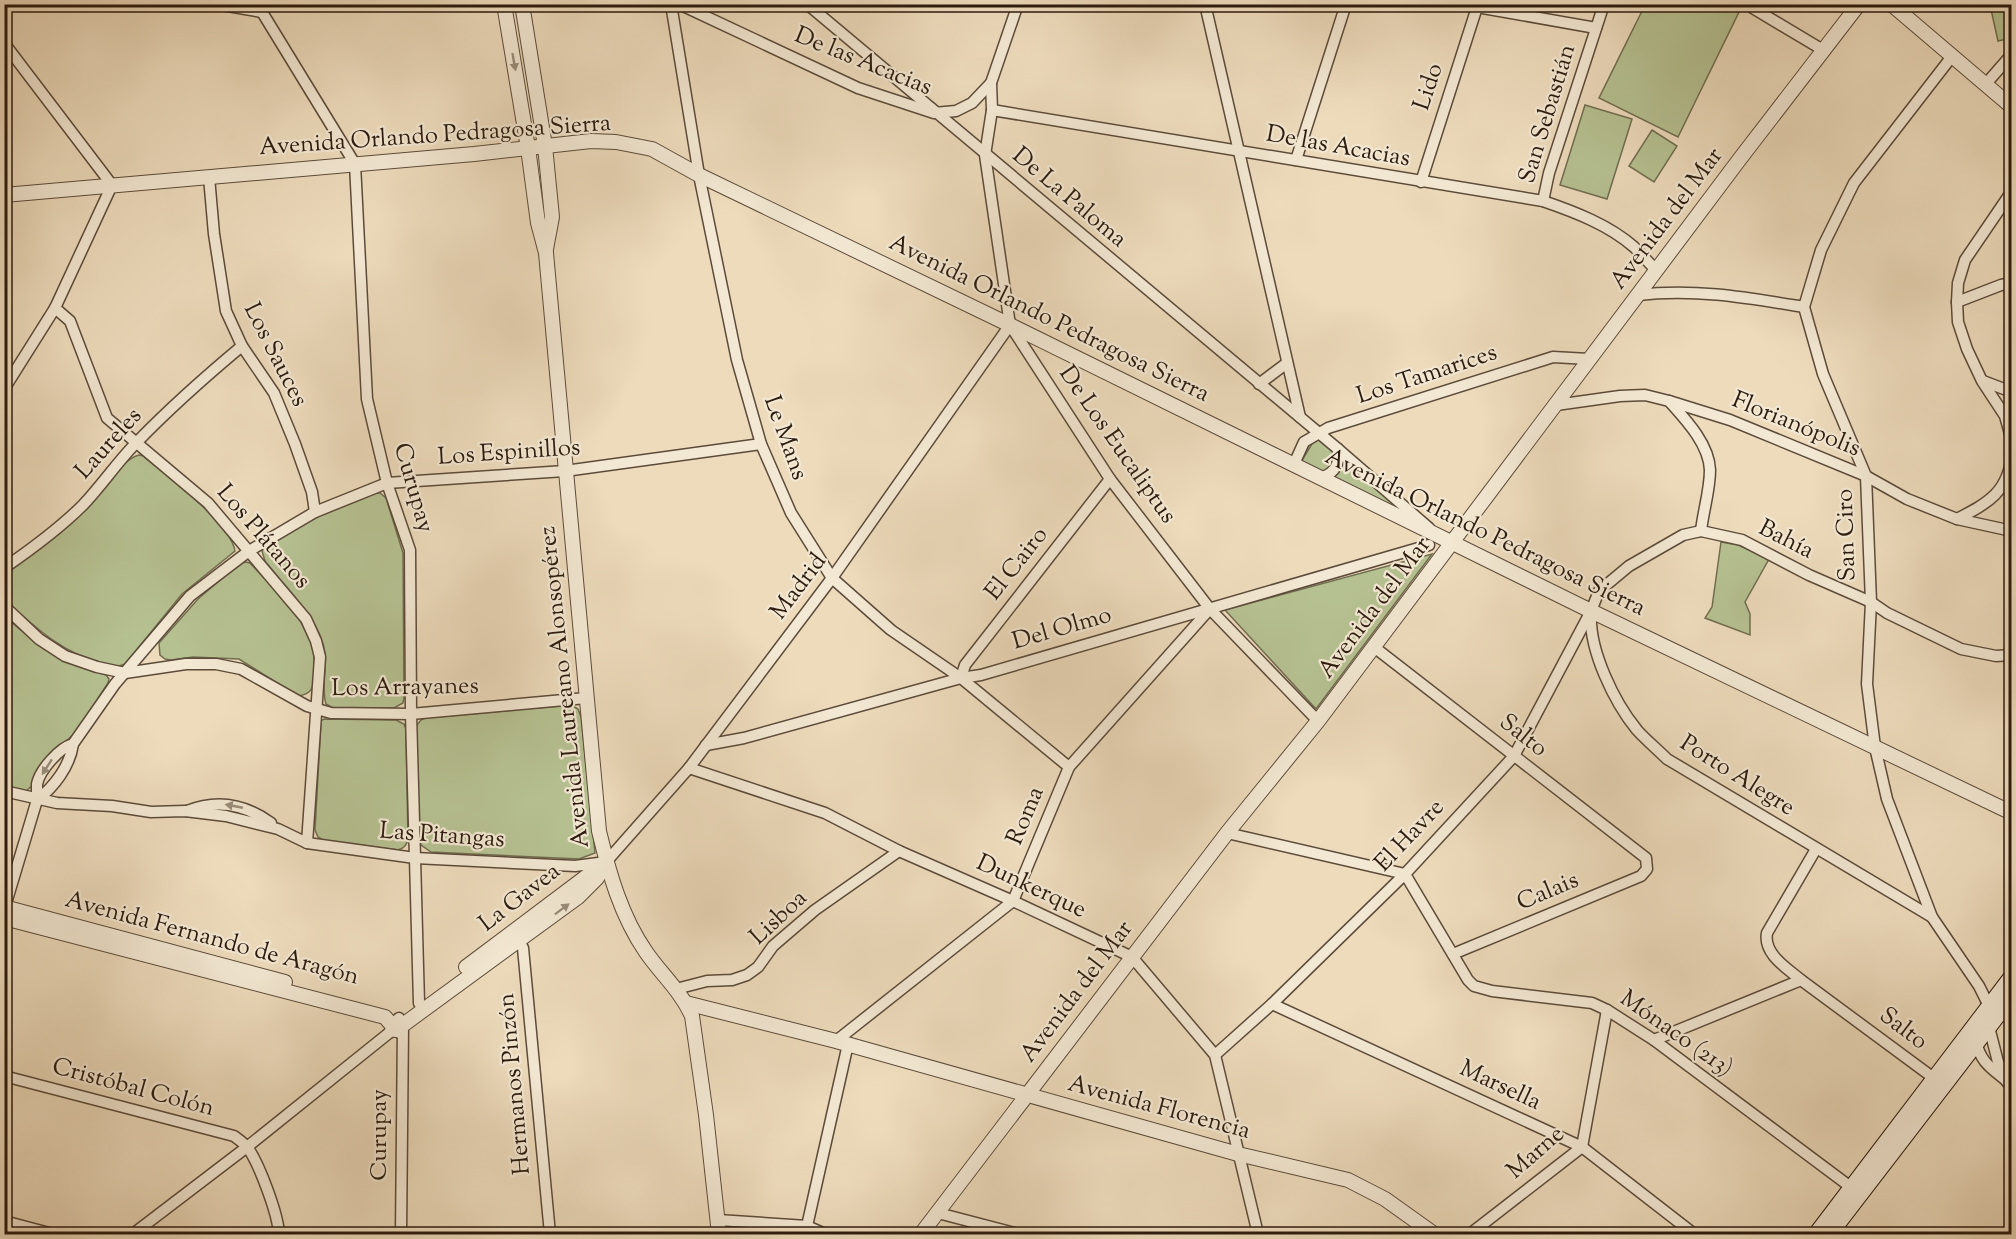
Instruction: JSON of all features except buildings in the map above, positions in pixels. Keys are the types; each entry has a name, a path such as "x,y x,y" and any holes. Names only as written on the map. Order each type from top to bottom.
{"main road":[{"path":"1816,1234 1999,999 2012,976"},
{"path":"1830,1234 1989,1027 1999,999"}],"street":[{"path":"216,4 261,8"},
{"name":"Avenida Laureano Alonsopérez","path":"504,4 538,223 546,253 599,831 606,862 633,932 686,1002 692,1016 719,1234"},
{"name":"Avenida Laureano Alonsopérez","path":"522,4 545,146 552,217 546,253"},
{"name":"Le Mans","path":"670,4 699,175 737,360 761,444 791,513 832,579 891,630 961,678 1069,767"},
{"name":"De las Acacias","path":"679,4 858,87 934,113"},
{"name":"De La Paloma","path":"807,4 934,113 1338,449 1431,538"},
{"name":"De Los Eucaliptus","path":"1018,4 991,83 992,110 985,155 1010,325 1110,479 1210,609 1318,721"},
{"path":"1205,4 1302,420 1304,442 1294,464"},
{"path":"1296,160 1346,4"},
{"path":"1460,4 1596,28"},
{"name":"San Sebastián","path":"1543,201 1549,173 1604,4"},
{"path":"1746,4 1823,50"},
{"name":"Avenida del Mar","path":"921,1234 1227,833 1318,721 1589,359 1860,4"},
{"path":"1891,4 2012,107"},
{"name":"Lido","path":"1421,183 1477,6"},
{"name":"Curupay","path":"261,8 355,164 367,399 387,483 410,550 411,714 421,1006"},
{"path":"4,43 112,185 55,308 4,389"},
{"path":"1985,85 2012,54"},
{"path":"1638,295 1704,293 1804,307 1821,250 1854,183 1953,55"},
{"path":"934,113 957,111 972,103 991,83"},
{"path":"520,97 536,94"},
{"name":"De las Acacias","path":"992,110 1421,183 1543,201 1576,213 1607,229 1633,247 1657,271"},
{"name":"Avenida Orlando Pedragosa Sierra","path":"4,195 591,141 652,149 699,175 1323,477 1431,538 1452,543 2012,813"},
{"name":"Los Sauces","path":"208,177 226,311 242,345 274,393 296,444 312,492 315,512"},
{"path":"2012,191 1965,260 1958,283 1957,302 1958,322 1967,349 1982,381 2005,416 2012,441"},
{"path":"535,202 550,200"},
{"path":"1957,302 2012,283"},
{"name":"San Ciro","path":"1804,307 1823,374 1866,476 1871,602 1867,684 1875,747 1887,799 1932,917 1979,986 1999,999"},
{"name":"Los Plátanos","path":"55,308 70,321 107,418 208,503 306,619 320,657 307,843"},
{"name":"Madrid","path":"606,862 689,768 832,579 1010,325"},
{"name":"Laureles","path":"4,568 46,539 67,521 137,442 242,345"},
{"name":"Los Tamarices","path":"1304,442 1328,428 1553,357 1589,359"},
{"path":"1259,384 1287,363"},
{"path":"1982,381 2012,392"},
{"name":"Florianópolis","path":"1556,405 1620,396 1645,396 1669,401 1730,420 1866,476 1906,499 1957,519 2012,531"},
{"path":"1591,611 1599,591 1629,566 1683,535 1701,531 1710,469 1702,445 1688,422 1669,401"},
{"name":"Los Espinillos","path":"37,800 52,789 72,753 73,744 125,673 190,596 249,551 315,512 387,483 565,471 761,444"},
{"path":"1323,477 1335,470 1338,463 1338,449"},
{"path":"1957,519 1985,504 2002,488 2011,467 2012,453"},
{"name":"El Cairo","path":"961,678 965,665 1110,479"},
{"name":"Bahía","path":"1701,531 1742,540 1809,575 1871,602 1887,613 1961,649 1996,656 2012,655"},
{"name":"Del Olmo","path":"706,746 744,738 961,678 981,675 1210,609 1431,538"},
{"name":"Los Arrayanes","path":"4,606 39,639 65,656 97,667 125,673 186,664 216,664 241,669 317,710 331,713 411,714 586,698"},
{"name":"Roma","path":"842,1042 1013,901 1069,767 1210,609"},
{"name":"El Havre","path":"1215,1055 1272,1004 1405,874 1514,756 1591,611"},
{"name":"Porto Alegre","path":"1591,611 1590,628 1599,660 1615,695 1636,729 1667,759 1932,917"},
{"name":"Salto","path":"1374,647 1646,858"},
{"name":"Los Espinillos","path":"5,908 37,800 37,782 51,760 66,746 73,744"},
{"name":"Dunkerque","path":"689,768 825,813 899,851 1132,957 1215,1055 1258,1234"},
{"name":"Las Pitangas","path":"4,791 57,803 112,806 151,812 185,811 226,816 278,829 307,843 415,858 576,866 606,862"},
{"path":"1227,833 1405,874"},
{"name":"Salto","path":"1816,849 1767,933 1765,940 1770,951 1802,980 1935,1079"},
{"name":"Lisboa","path":"676,989 708,981 732,980 747,975 758,967 773,946 806,917 899,851"},
{"name":"Calais","path":"1453,954 1641,876 1647,869 1646,858"},
{"name":"La Gavea","path":"133,1234 248,1147 421,1006 517,936 580,880 606,862"},
{"name":"Mónaco (213)","path":"1405,874 1467,980 1474,986 1492,991 1592,1004 1607,1010 1654,1040 1852,1188"},
{"name":"Avenida Fernando de Aragón","path":"5,908 387,1009 397,1027"},
{"name":"Avenida Fernando de Aragón","path":"4,918 385,1017 397,1027"},
{"name":"Hermanos Pinzón","path":"517,936 523,948 550,1234"},
{"path":"1654,1040 1802,980"},
{"path":"1999,999 1977,1029 1976,1044 1980,1056 1998,1076 2009,1084"},
{"name":"Avenida Florencia","path":"686,1002 842,1042 1238,1154 1348,1180 1385,1199 1434,1234"},
{"name":"Marsella","path":"1272,1004 1582,1147 1694,1234"},
{"name":"Marne","path":"1470,1234 1582,1147 1607,1010"},
{"name":"Curupay","path":"397,1027 401,1234"},
{"path":"1989,1027 1998,1062 2009,1084"},
{"path":"807,1226 842,1042"},
{"name":"Cristóbal Colón","path":"4,1076 234,1136 248,1147"},
{"path":"248,1147 278,1223 279,1234"},
{"path":"938,1213 1018,1234"},
{"path":"717,1220 807,1226 825,1234"},
{"path":"4,1221 53,1234"}],"green space":[{"path":"1645,5 1724,5 1739,12 1678,137 1599,98"},
{"path":"1990,5 2011,5 2011,38 1998,41"},
{"path":"1585,105 1632,119 1607,199 1560,185"},
{"path":"1652,130 1677,146 1654,182 1629,166"},
{"path":"1316,437 1405,513 1301,462"},
{"path":"139,455 167,475 210,514 231,540 235,551 182,594 125,664 113,666 74,653 38,629 5,600 4,575 60,533 90,504 119,469"},
{"path":"376,493 386,498 403,553 403,703 394,708 333,708 326,704 325,653 317,628 301,604 265,561 262,551 266,546 319,516"},
{"path":"1721,542 1738,545 1769,559 1745,602 1750,614 1750,635 1705,618 1712,607"},
{"path":"1432,554 1316,709 1225,610"},
{"path":"250,563 287,604 309,638 314,653 314,678 312,688 306,694 298,696 239,659 193,657 171,660 160,655 159,643 198,599 239,564"},
{"path":"4,616 60,659 106,675 109,679 77,731 47,759 33,785 26,791 5,786"},
{"path":"571,705 578,709 581,717 595,853 579,859 431,852 421,845 416,726 421,720"},
{"path":"324,719 396,720 404,724 406,729 408,840 402,848 398,850 323,840 318,837 315,830 321,721"}]}
